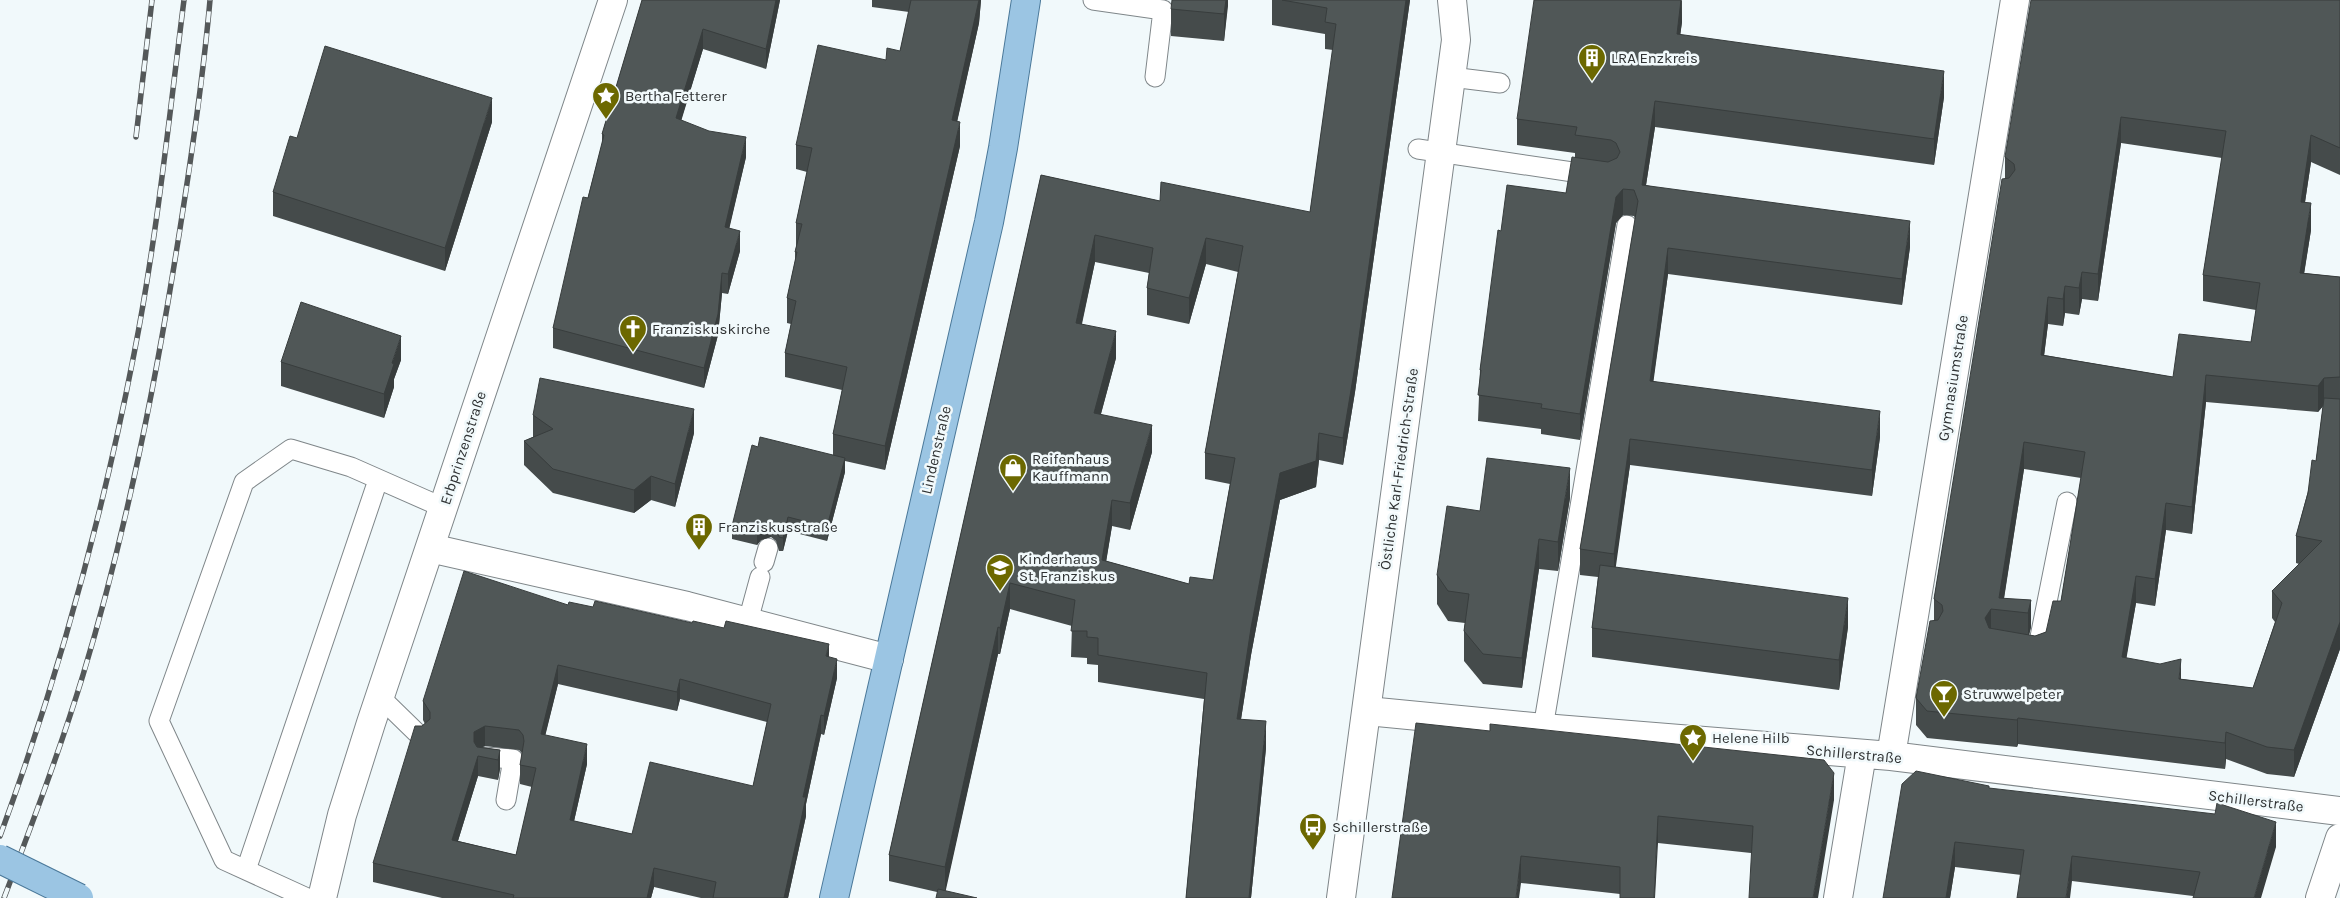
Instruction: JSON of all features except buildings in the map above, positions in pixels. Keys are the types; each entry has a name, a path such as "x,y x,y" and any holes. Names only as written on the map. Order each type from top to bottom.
{"main road":[{"name":"Lindenstraße","path":"834,898 988,222 1003,148 1026,0"},
{"path":"0,859 79,898"}],"street":[{"name":"Erbprinzenstraße","path":"322,898 342,814 380,696 444,508 491,359 613,0"},
{"name":"Östliche Karl-Friedrich-Straße","path":"1342,898 1367,711 1430,151 1451,77 1456,40 1452,0"},
{"name":"Östliche Karl-Friedrich-Straße","path":"1456,40 1474,0"},
{"name":"Gymnasiumstraße","path":"1891,756 1918,636 1993,194 2015,0"},
{"path":"430,548 748,621 889,659"},
{"name":"Schillerstraße","path":"1367,711 1543,728 1891,756 2340,811"},
{"path":"1838,898 1862,754"},
{"path":"2320,898 2340,838"}],"lane":[{"path":"1093,0 1163,10 1155,77"},
{"path":"1451,77 1500,83"},
{"path":"1430,151 1609,177"},
{"path":"1543,728 1627,225"},
{"path":"307,898 224,860 159,721 244,482 291,449 351,467 444,508"},
{"path":"246,870 378,480"},
{"path":"2013,648 2037,652 2067,502"},
{"path":"748,621 764,563"},
{"path":"380,696 419,735"},
{"path":"484,757 513,759 506,800"}],"railway":[{"path":"136,137 152,0"},
{"path":"0,836 41,718 77,598 108,476 142,310 162,177 184,0"},
{"path":"4,898 45,787 83,675 111,575 135,475 155,373 184,204 203,68 210,0"}],"place":[{"name":"LRA Enzkreis","path":"1592,82"},
{"name":"Bertha Fetterer","path":"606,120"},
{"name":"Franziskuskirche","path":"633,353"},
{"name":"Reifenhaus Kauffmann","path":"1013,492"},
{"name":"Franziskusstraße","path":"699,551"},
{"name":"Kinderhaus St. Franziskus","path":"1000,592"},
{"name":"Struwwelpeter","path":"1944,718"},
{"name":"Helene Hilb","path":"1693,762"},
{"name":"Schillerstraße","path":"1313,851"}]}
